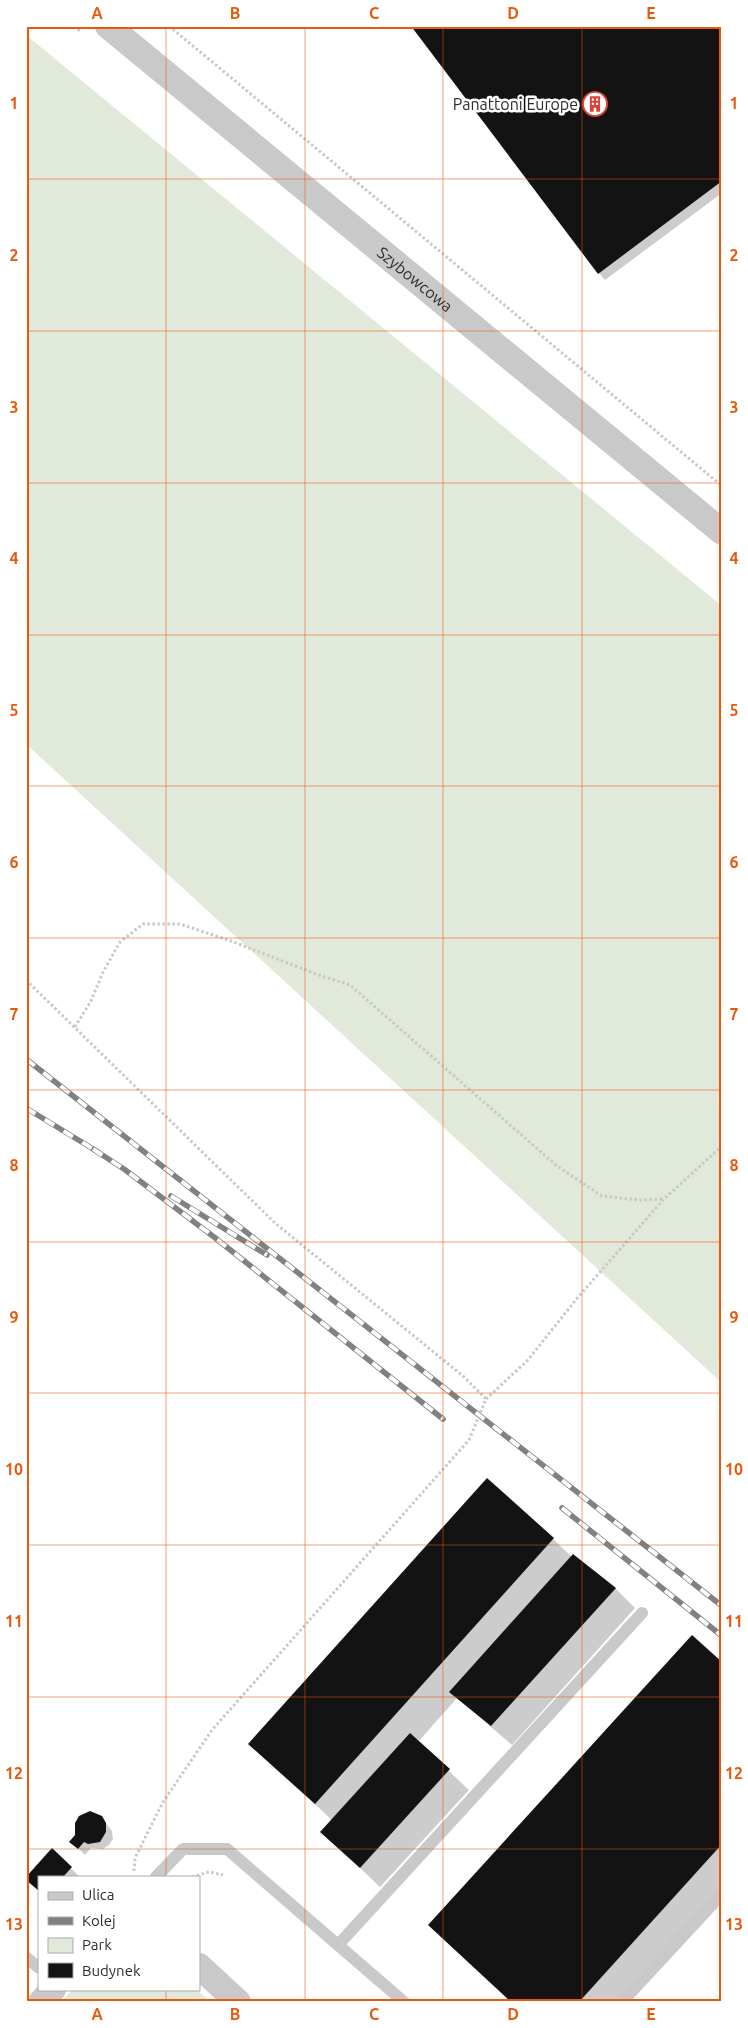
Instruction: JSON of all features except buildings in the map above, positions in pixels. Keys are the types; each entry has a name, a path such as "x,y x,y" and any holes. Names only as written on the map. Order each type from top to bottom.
{"street":[{"name":"Szybowcowa","path":"108,26 722,532"},
{"path":"200,1967 238,2002"},
{"path":"41,2002 51,1990"}],"lane":[{"path":"338,1945 642,1613"},
{"path":"157,1876 183,1848 227,1850 404,2002"},
{"path":"622,2002 722,1894"},
{"path":"26,1958 38,1967"}],"path":[{"path":"169,26 722,486"},
{"path":"75,1027 91,1001 103,972 120,942 143,924 180,924 230,940 316,974 350,985 557,1166 602,1196 639,1200 664,1200"},
{"path":"26,980 275,1223 463,1376 486,1399"},
{"path":"133,1876 135,1858 163,1802 212,1730 469,1440 486,1399 527,1361 579,1296 664,1200 722,1146"}],"green space":[{"path":"26,35 722,606 722,1383 26,744"},
{"path":"72,1990 197,1990 210,2002 61,2002"}],"railway":[{"path":"26,1059 722,1606"},
{"path":"26,1108 98,1152"},
{"path":"93,1149 124,1169 214,1237 443,1419"},
{"path":"171,1196 267,1255"},
{"path":"562,1508 722,1636"}],"place":[{"name":"Panattoni Europe","path":"595,104"}]}
